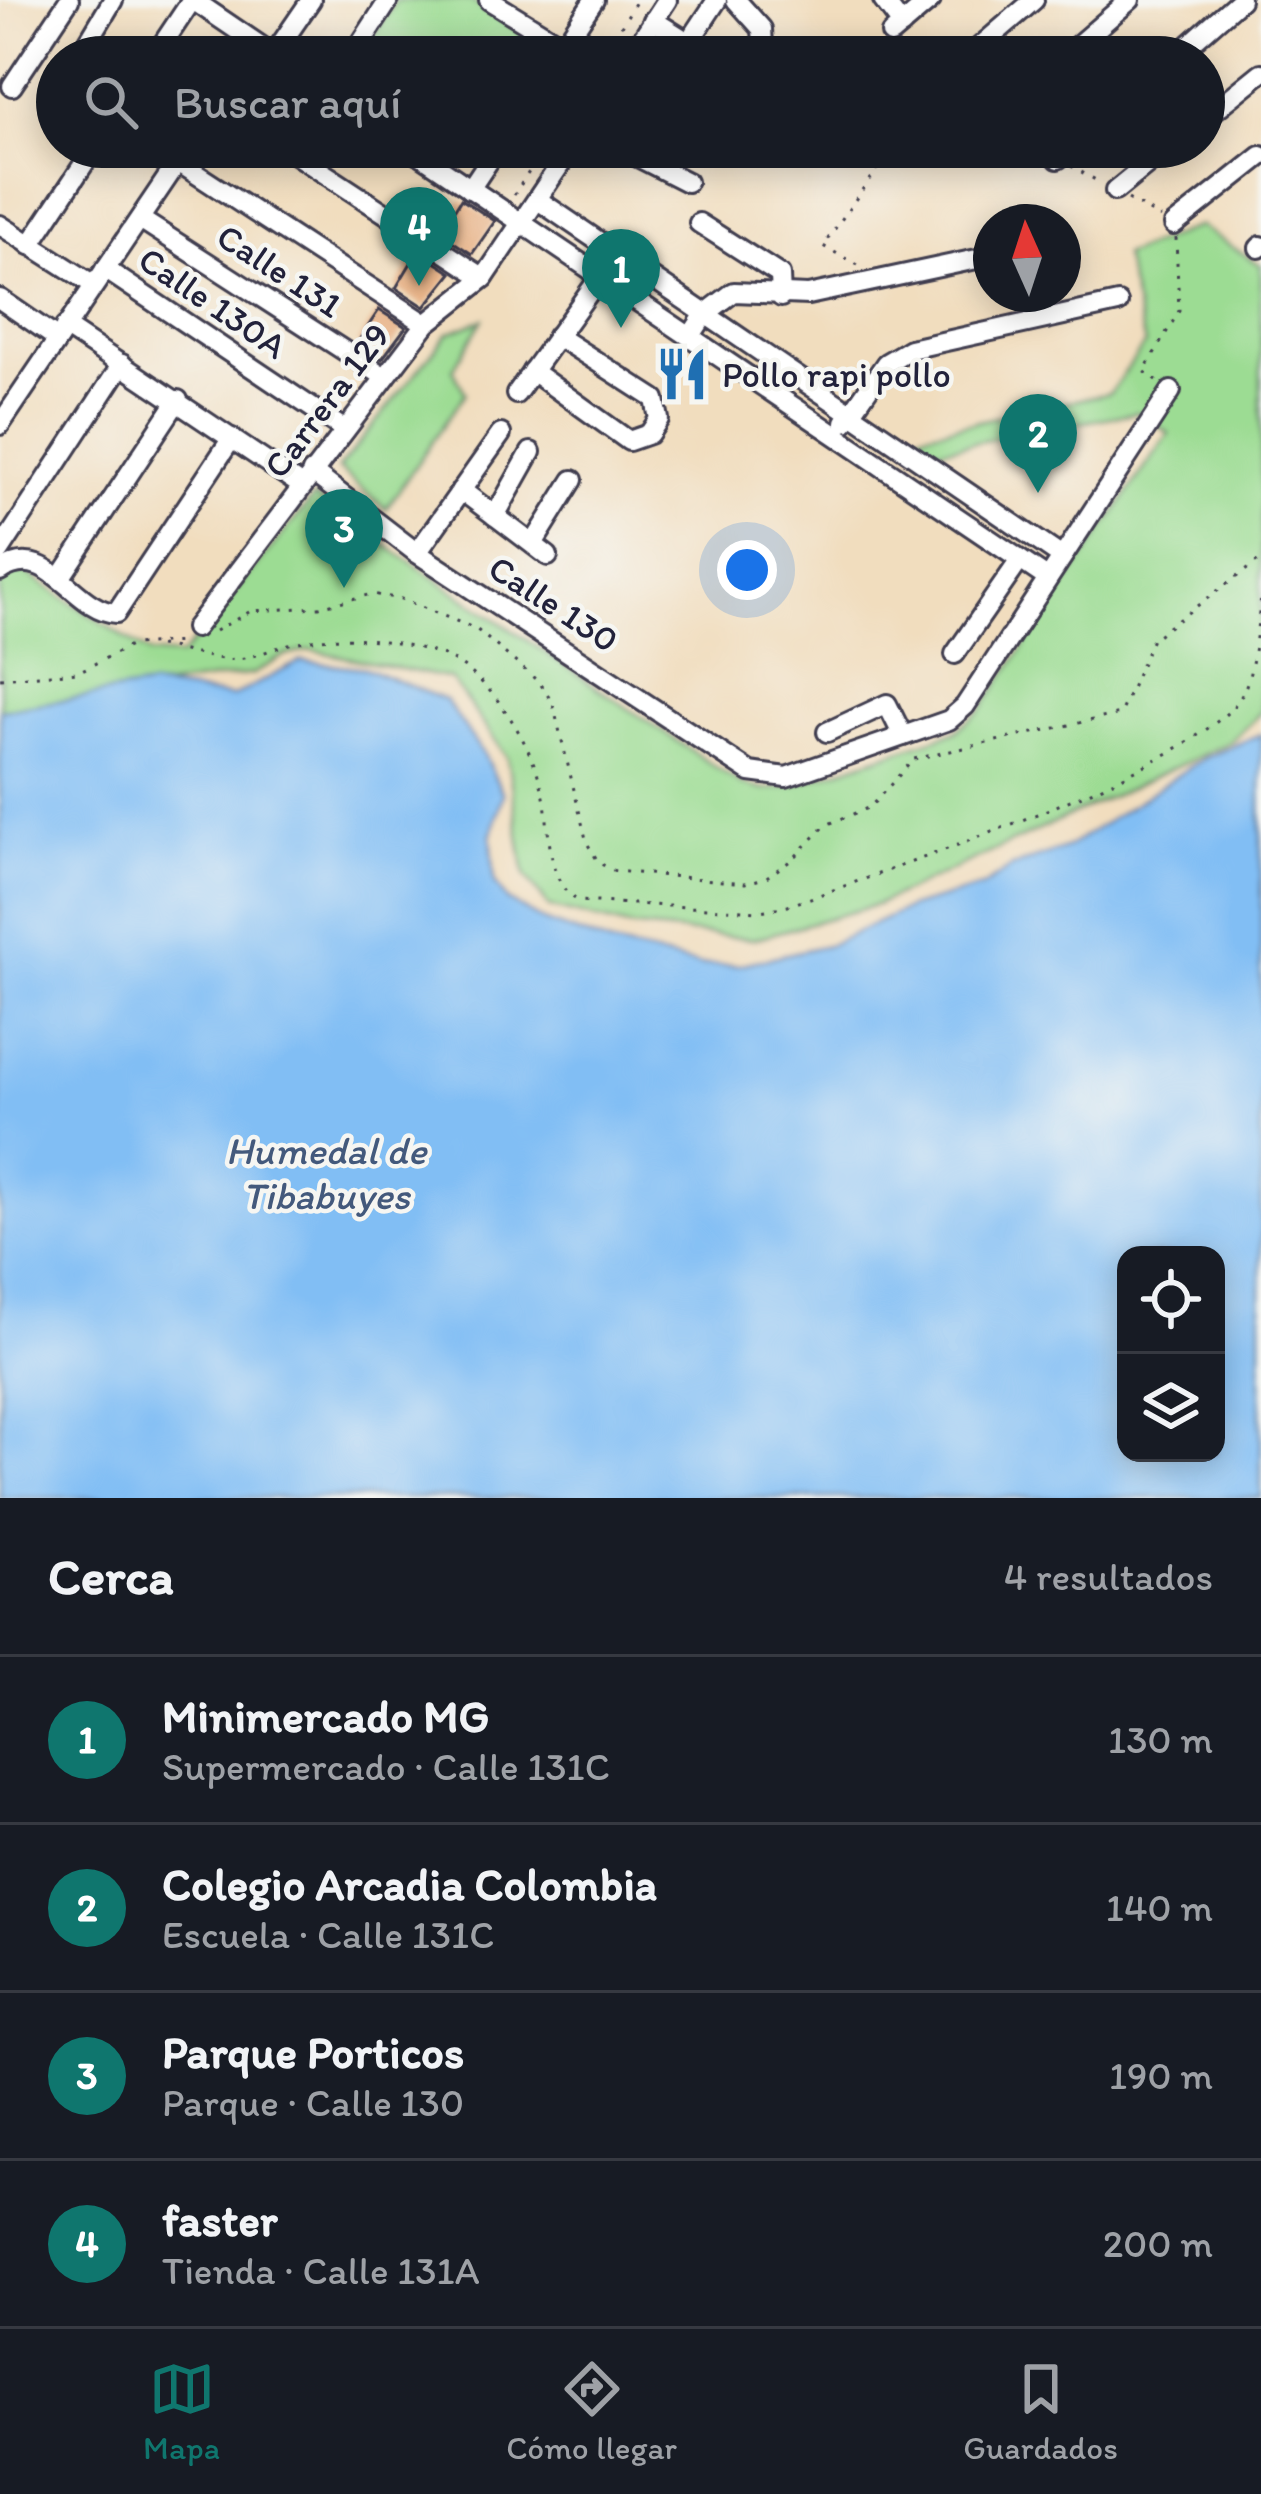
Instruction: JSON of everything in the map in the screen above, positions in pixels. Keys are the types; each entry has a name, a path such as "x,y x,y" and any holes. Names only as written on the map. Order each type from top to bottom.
{"street":[{"path":"45,36 69,0"},
{"path":"92,36 113,0"},
{"path":"168,36 193,0 218,7 241,36"},
{"path":"288,36 311,0"},
{"path":"366,36 389,0"},
{"path":"570,36 594,0"},
{"path":"643,36 667,0"},
{"path":"693,36 717,0"},
{"path":"736,0 762,29 762,36"},
{"path":"883,0 897,29 932,0"},
{"path":"992,36 1034,0"},
{"path":"1088,36 1130,0"},
{"path":"1199,36 1240,0"},
{"path":"498,2 541,36"},
{"path":"653,20 676,36"},
{"path":"12,86 36,50"},
{"path":"1225,102 1261,73"},
{"path":"1174,225 1261,156"},
{"path":"30,245 81,168"},
{"path":"0,425 174,168"},
{"path":"203,168 426,323"},
{"path":"316,168 484,278"},
{"path":"440,168 690,337 717,366 836,436 1047,578"},
{"path":"470,189 484,168"},
{"name":"Carrera 129","path":"195,628 426,323 484,278 559,168"},
{"path":"659,168 687,182"},
{"path":"1114,191 1143,168"},
{"path":"538,200 1062,557"},
{"name":"Calle 131","path":"140,219 385,377"},
{"path":"699,223 780,275 781,297"},
{"name":"Calle 130A","path":"0,225 30,245 99,277 345,430"},
{"path":"690,337 705,314 734,292 781,297 973,260"},
{"path":"516,394 600,277"},
{"name":"Calle 130","path":"0,299 122,364 232,438 307,479 750,772 786,777 902,736"},
{"path":"836,436 886,363 910,350 1118,304"},
{"path":"532,371 629,441 649,434 659,419 655,399 557,337"},
{"path":"0,550 122,364"},
{"path":"0,382 20,396"},
{"path":"827,732 887,704 902,736 949,720 965,706 1171,391"},
{"path":"61,577 178,400"},
{"path":"417,553 501,434"},
{"path":"0,571 21,561 61,577 91,604 116,613 232,438"},
{"path":"495,516 531,452"},
{"path":"461,490 541,550 573,480"},
{"path":"955,653 1020,560"}],"path":[{"path":"615,36 638,0"},
{"path":"504,212 532,168"},
{"path":"877,168 823,246 883,279"},
{"path":"1171,391 1144,371 1179,311 1174,225"}],"green space":[{"path":"396,0 470,0 528,36 374,36"},
{"path":"1199,226 1261,265 1261,712 1230,742 876,905 753,939 628,927 549,907 525,875 507,757 451,679 311,650 284,656 253,674 0,710 0,577 14,565 150,654 181,656 314,497 741,784 765,790 788,787 954,732 981,710 1169,433 1138,412 930,451 908,436 1110,393 1145,344 1123,256"},
{"path":"483,319 453,369 465,393 386,509 338,469 448,333"}],"water":[{"name":"Humedal de Tibabuyes","path":"301,661 365,668 445,700 484,755 503,794 491,836 495,882 507,900 545,922 612,945 699,965 738,965 831,944 911,907 982,887 1012,867 1068,847 1202,759 1261,734 1261,1498 0,1498 0,710 152,686 232,697"}],"building":[{"path":"461,199 495,221 472,254 440,233"},
{"path":"418,251 452,273 425,307 396,288"},
{"path":"379,310 406,327 382,359 357,343"}],"place":[{"name":"faster","path":"419,286"},
{"name":"Minimercado MG","path":"621,328"},
{"name":"Pollo rapi pollo","path":"682,374"},
{"name":"Colegio Arcadia Colombia","path":"1038,493"},
{"name":"Parque Porticos","path":"344,588"}]}
